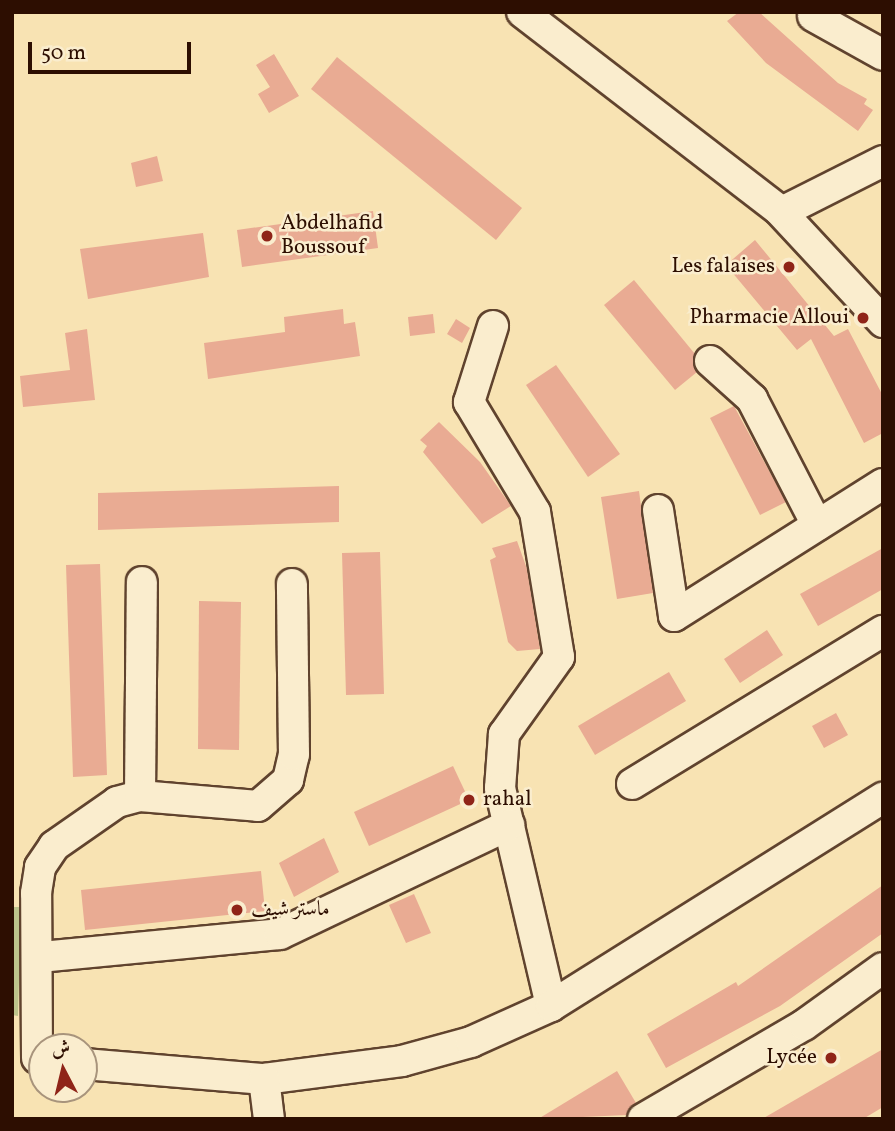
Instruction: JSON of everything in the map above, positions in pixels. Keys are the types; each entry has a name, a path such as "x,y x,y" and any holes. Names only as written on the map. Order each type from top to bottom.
{"street":[{"path":"523,12 782,212 883,323"},
{"path":"813,16 883,55"},
{"path":"782,212 883,161"},
{"path":"493,326 469,402 535,512 559,657 504,734 500,788 551,1006"},
{"path":"710,362 752,399 817,525"},
{"path":"658,510 674,616 883,484"},
{"path":"140,796 142,582"},
{"path":"33,1033 41,957 40,867 78,826 140,796 258,806 288,780 294,755 292,584"},
{"path":"632,784 883,631"},
{"path":"98,1065 264,1079 402,1061 471,1042 551,1006 883,798"},
{"path":"41,957 279,934 509,825"},
{"path":"643,1119 804,1026 883,968"},
{"path":"264,1079 269,1119"}],"green space":[{"path":"12,907 21,907 18,1016 12,1015"}],"building":[{"path":"739,12 759,12 838,83 867,99 864,104 873,110 858,131 766,63 727,21"},
{"path":"274,54 299,96 269,113 258,94 270,87 256,65"},
{"path":"337,57 522,208 496,240 311,89"},
{"path":"157,156 163,181 136,187 131,163"},
{"path":"373,211 378,248 242,267 237,230"},
{"path":"203,233 209,277 88,299 80,249"},
{"path":"755,240 834,336 848,329 883,396 883,433 864,443 811,339 797,350 726,265"},
{"path":"634,280 695,354 697,372 675,390 604,305"},
{"path":"343,309 344,324 355,322 360,356 208,379 204,343 285,332 284,317"},
{"path":"433,314 435,333 410,336 408,317"},
{"path":"456,319 470,328 462,343 447,334"},
{"path":"87,329 95,400 23,407 20,376 70,370 65,333"},
{"path":"556,365 620,454 588,477 526,385"},
{"path":"734,406 786,502 760,515 710,418"},
{"path":"439,422 480,462 511,506 482,524 423,452 427,446 420,440"},
{"path":"339,486 339,522 98,530 98,493"},
{"path":"639,491 653,593 617,599 601,497"},
{"path":"517,541 527,569 540,649 517,651 508,642 490,560 496,557 492,548"},
{"path":"883,548 883,589 818,626 800,594"},
{"path":"380,552 384,694 346,695 342,553"},
{"path":"100,564 107,775 73,777 66,565"},
{"path":"199,601 241,602 239,750 198,749"},
{"path":"767,630 783,655 740,683 724,659"},
{"path":"669,672 686,701 595,755 578,726"},
{"path":"836,713 848,735 824,748 812,726"},
{"path":"453,766 469,800 369,846 354,812"},
{"path":"324,838 339,872 294,897 279,863"},
{"path":"261,871 265,911 85,930 81,890"},
{"path":"883,885 883,933 780,1006 666,1068 647,1034 736,982 738,986"},
{"path":"414,894 431,933 406,943 389,905"},
{"path":"883,1049 883,1107 863,1119 762,1119"},
{"path":"617,1071 636,1103 627,1115 538,1119"}],"place":[{"name":"Abdelhafid Boussouf","path":"267,236"},
{"name":"Les falaises","path":"789,267"},
{"name":"Pharmacie Alloui","path":"863,318"},
{"name":"rahal","path":"469,800"},
{"name":"ماستر شيف","path":"237,910"},
{"name":"Lycée","path":"831,1058"}]}
